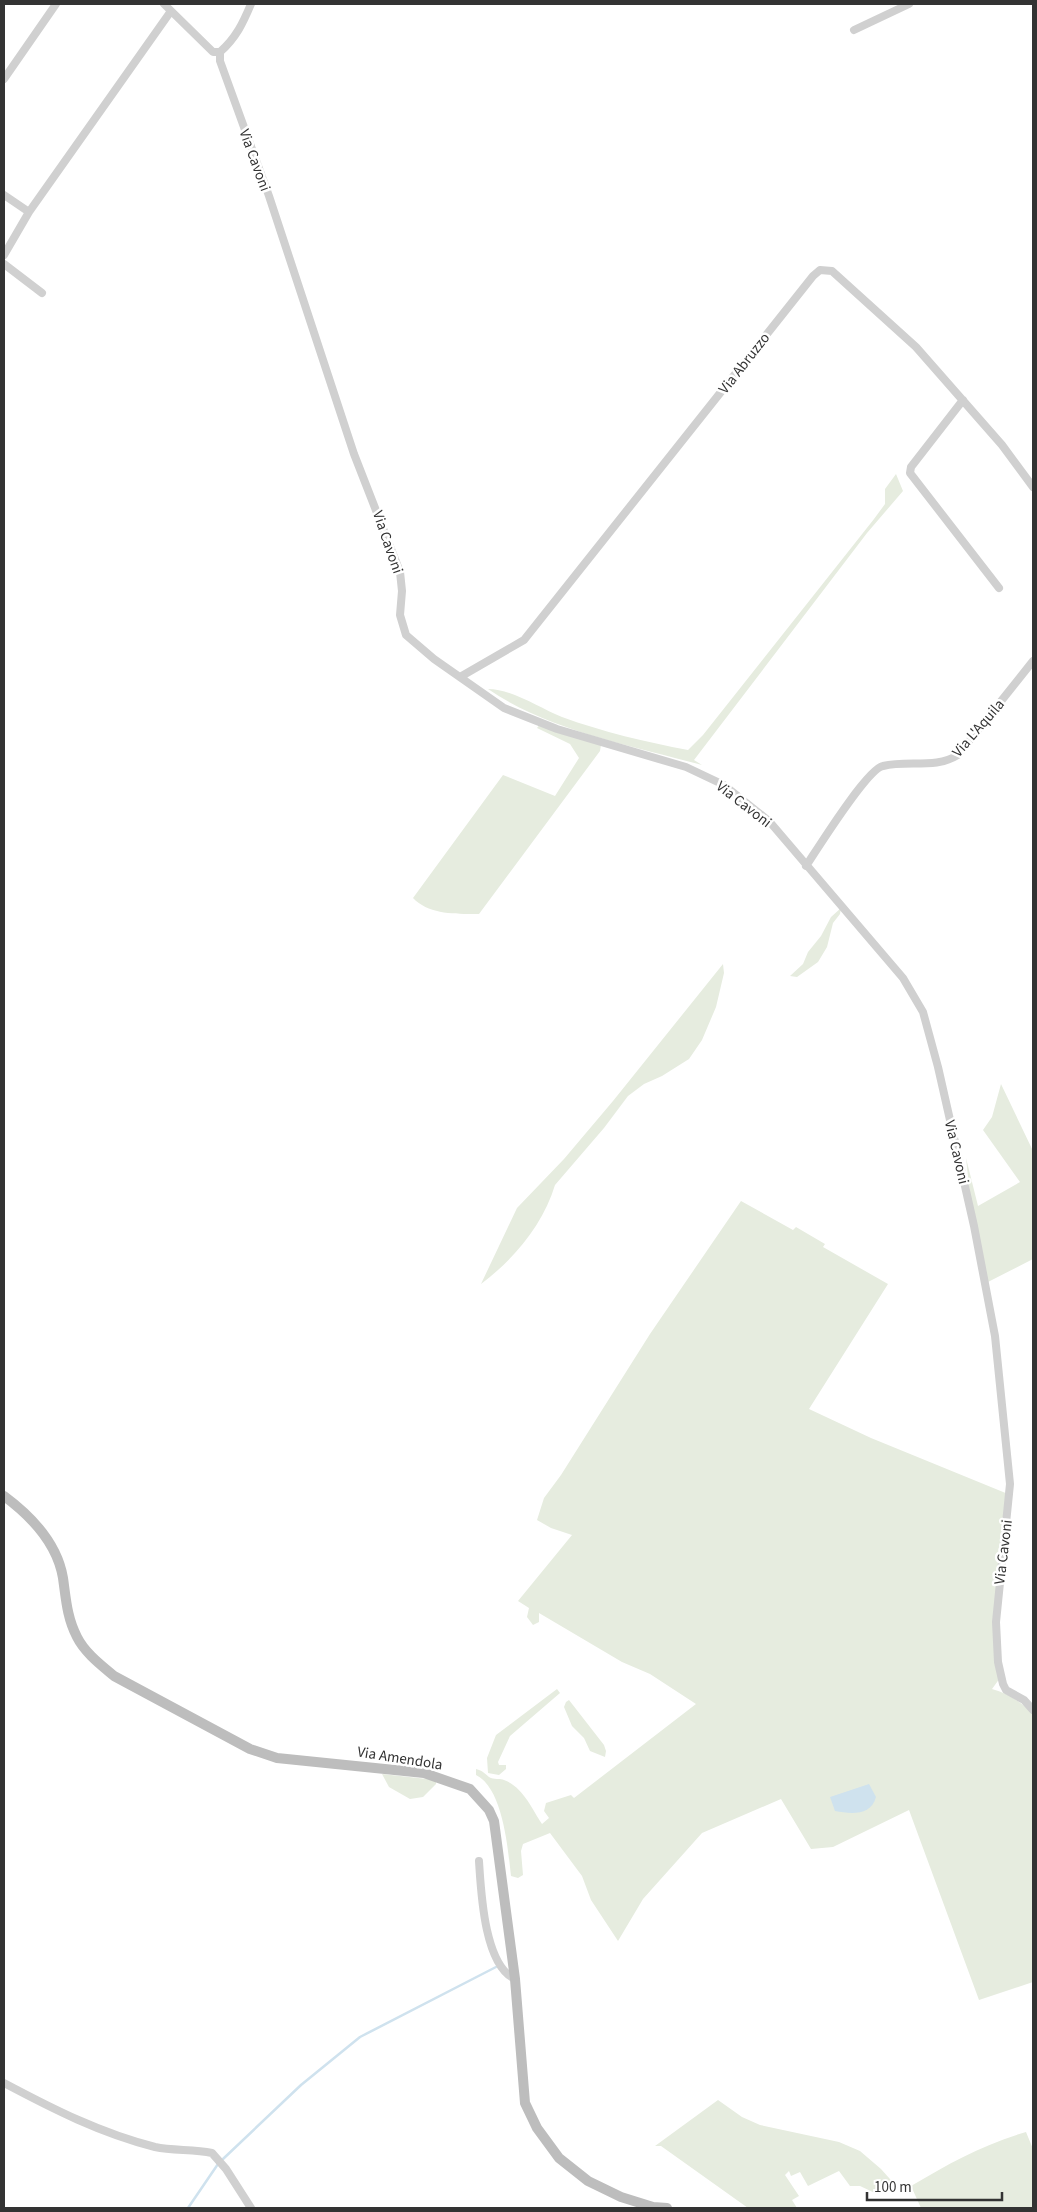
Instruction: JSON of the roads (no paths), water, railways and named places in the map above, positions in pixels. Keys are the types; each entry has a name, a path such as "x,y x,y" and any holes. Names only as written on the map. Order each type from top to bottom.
{"main road":[{"name":"Via Amendola","path":"4,1496 27,1513 50,1543 62,1576 67,1613 77,1639 95,1660 114,1676 250,1749 277,1758 424,1773 470,1789 489,1810 494,1821 515,1979 525,2103 537,2128 559,2158 588,2181 621,2197 654,2207 667,2208"}],"street":[{"path":"4,79 56,4"},
{"path":"164,4 213,52 220,52 231,42 240,29 251,4"},
{"path":"854,30 909,4"},
{"path":"4,255 29,212 171,11"},
{"name":"Via Cavoni","path":"220,52 220,61 269,196 354,454 400,572 402,591 400,615 406,635 434,659 504,708 557,729 686,768 724,784 769,821 902,978 923,1012 938,1067 990,1307 1005,1423 1010,1484 996,1622 998,1662 1006,1690 1024,1700 1033,1710"},
{"path":"4,196 29,212"},
{"path":"4,264 42,293"},
{"name":"Via Abruzzo","path":"460,677 524,640 813,276 820,270 832,271 916,347 1002,446 1033,487"},
{"path":"963,400 911,467 910,473 999,588"},
{"name":"Via L'Aquila","path":"806,866 864,782 881,766 948,761 958,755 1033,661"},
{"path":"479,1861 483,1911 487,1927 499,1964 507,1975 515,1979"},
{"path":"4,2083 71,2118 101,2131 157,2147 212,2153 226,2169 251,2208"}],"water":[{"path":"869,1784 876,1797 870,1808 854,1813 835,1811 830,1797"}],"waterway":[{"path":"223,2159 301,2085 360,2037 496,1967"},
{"path":"188,2208 218,2164"}]}
